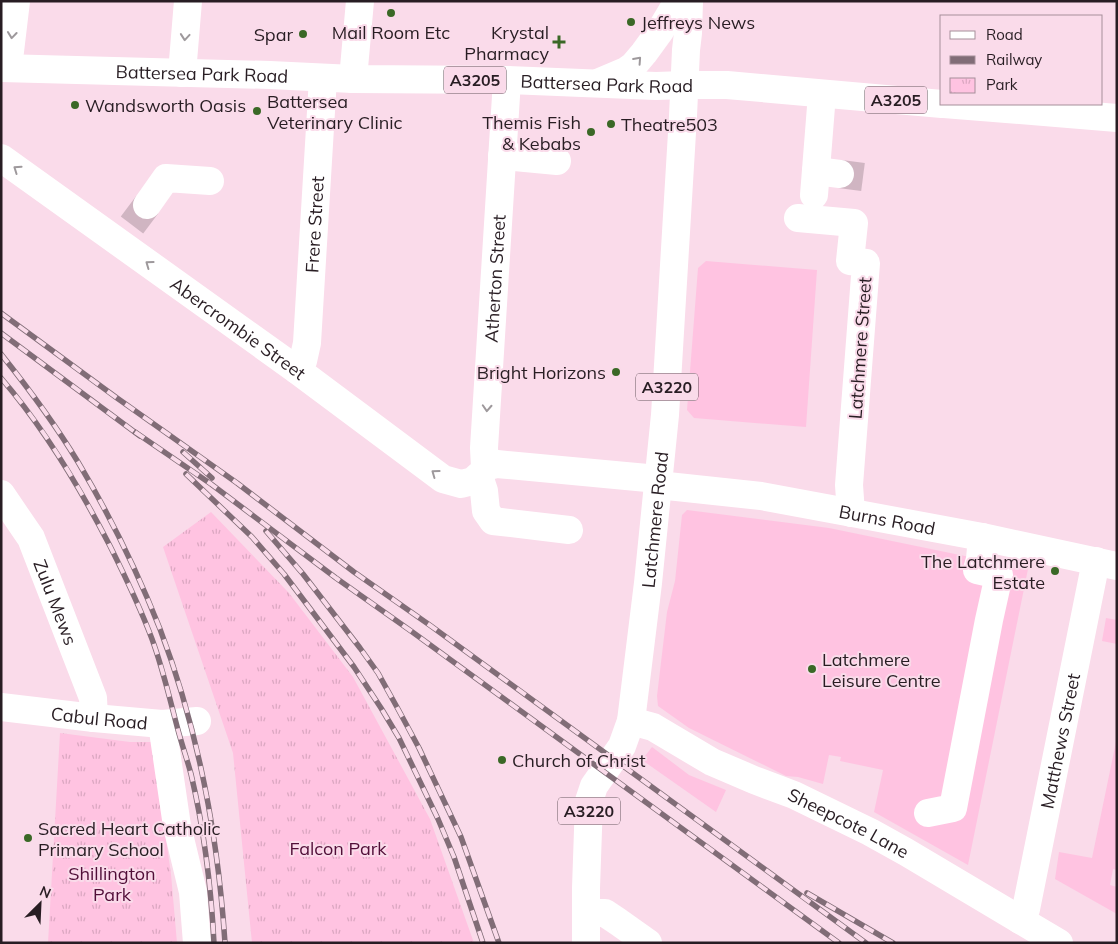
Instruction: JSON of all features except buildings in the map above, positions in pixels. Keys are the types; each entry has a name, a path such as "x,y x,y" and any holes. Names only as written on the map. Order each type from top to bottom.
{"main road":[{"path":"5,68 16,1"},
{"path":"182,73 188,1"},
{"path":"354,79 360,1"},
{"path":"596,84 633,66 660,31 678,1"},
{"name":"A3220","path":"684,85 689,1"},
{"name":"Battersea Park Road","path":"5,68 354,79 507,80 656,86 727,85 940,104"},
{"name":"Frere Street","path":"296,370 303,361 307,343 323,78"},
{"name":"Atherton Street","path":"507,80 482,471 486,512 493,521 569,530"},
{"name":"Latchmere Road","path":"586,943 589,801 594,786 622,746 631,721 648,583 666,415 684,85"},
{"path":"822,94 823,180"},
{"name":"Battersea Park Road","path":"955,105 1117,118"},
{"path":"502,156 557,161"},
{"name":"Abercrombie Street","path":"1,158 133,224 296,370 443,479 461,484 473,481 482,471 497,464 627,477"},
{"path":"133,224 166,178 210,181"},
{"name":"Latchmere Street","path":"798,218 854,223 850,261 866,263 849,485 851,513"},
{"name":"Burns Road","path":"627,477 762,496 982,537 1106,564"},
{"name":"Zulu Mews","path":"1,494 31,538 93,698 94,718"},
{"path":"928,813 953,808 989,620 998,583 999,575 977,570 982,537"},
{"name":"Matthews Street","path":"1020,920 1026,908 1106,564"},
{"name":"Cabul Road","path":"1,707 162,724 197,721"},
{"name":"Sheepcote Lane","path":"631,721 653,727 712,762 794,795 870,832 1059,943"},
{"path":"162,724 177,826 193,892 197,943"},
{"path":"586,912 605,914 617,920 648,943"}],"green space":[{"path":"706,261 817,270 806,427 694,418 687,410 698,268"},
{"name":"Latchmere Leisure Centre","path":"687,510 829,528 1028,569 968,865 874,812 883,770 840,761 841,757 829,755 823,784 798,777 786,776 689,728 658,706 657,696 667,612 675,581 682,515"},
{"name":"Falcon Park","path":"211,512 289,593 353,677 430,819 474,943 252,943 233,753 163,547"},
{"path":"1106,618 1117,620 1117,644 1102,641"},
{"name":"Shillington Park","path":"60,733 130,742 152,742 171,874 177,943 48,943"},
{"path":"1117,737 1117,870 1113,869 1110,885 1117,887 1117,914 1055,879 1059,852 1092,858"},
{"path":"652,747 689,775 726,790 716,812 642,760"}],"tunnel":[{"path":"840,174 863,177"},
{"path":"132,225 147,205"}],"railway":[{"path":"1,313 237,483 354,572 866,943"},
{"path":"1,333 140,436"},
{"path":"1,354 51,420 90,482 133,565 160,629 185,705 204,783 217,863 225,943"},
{"path":"1,378 47,438 86,502 127,580 152,639 196,795 206,858 214,943"},
{"path":"135,432 211,484 336,578 839,943"},
{"path":"183,452 212,478"},
{"path":"186,474 252,537 284,574 354,667 381,708 399,738 438,819 454,857 483,943"},
{"path":"266,531 303,574 378,673 419,748 461,837 499,943"},
{"path":"807,893 893,943"}],"place":[{"name":"Mail Room Etc","path":"391,13"},
{"name":"Jeffreys News","path":"631,22"},
{"name":"Spar","path":"303,34"},
{"name":"Krystal Pharmacy","path":"559,42"},
{"name":"Wandsworth Oasis","path":"75,105"},
{"name":"Battersea Veterinary Clinic","path":"257,111"},
{"name":"Theatre503","path":"611,124"},
{"name":"Themis Fish & Kebabs","path":"591,132"},
{"name":"Bright Horizons","path":"616,372"},
{"name":"The Latchmere Estate","path":"1055,571"},
{"name":"Latchmere Leisure Centre","path":"812,669"},
{"name":"Church of Christ","path":"502,760"},
{"name":"Sacred Heart Catholic Primary School","path":"28,838"}]}
